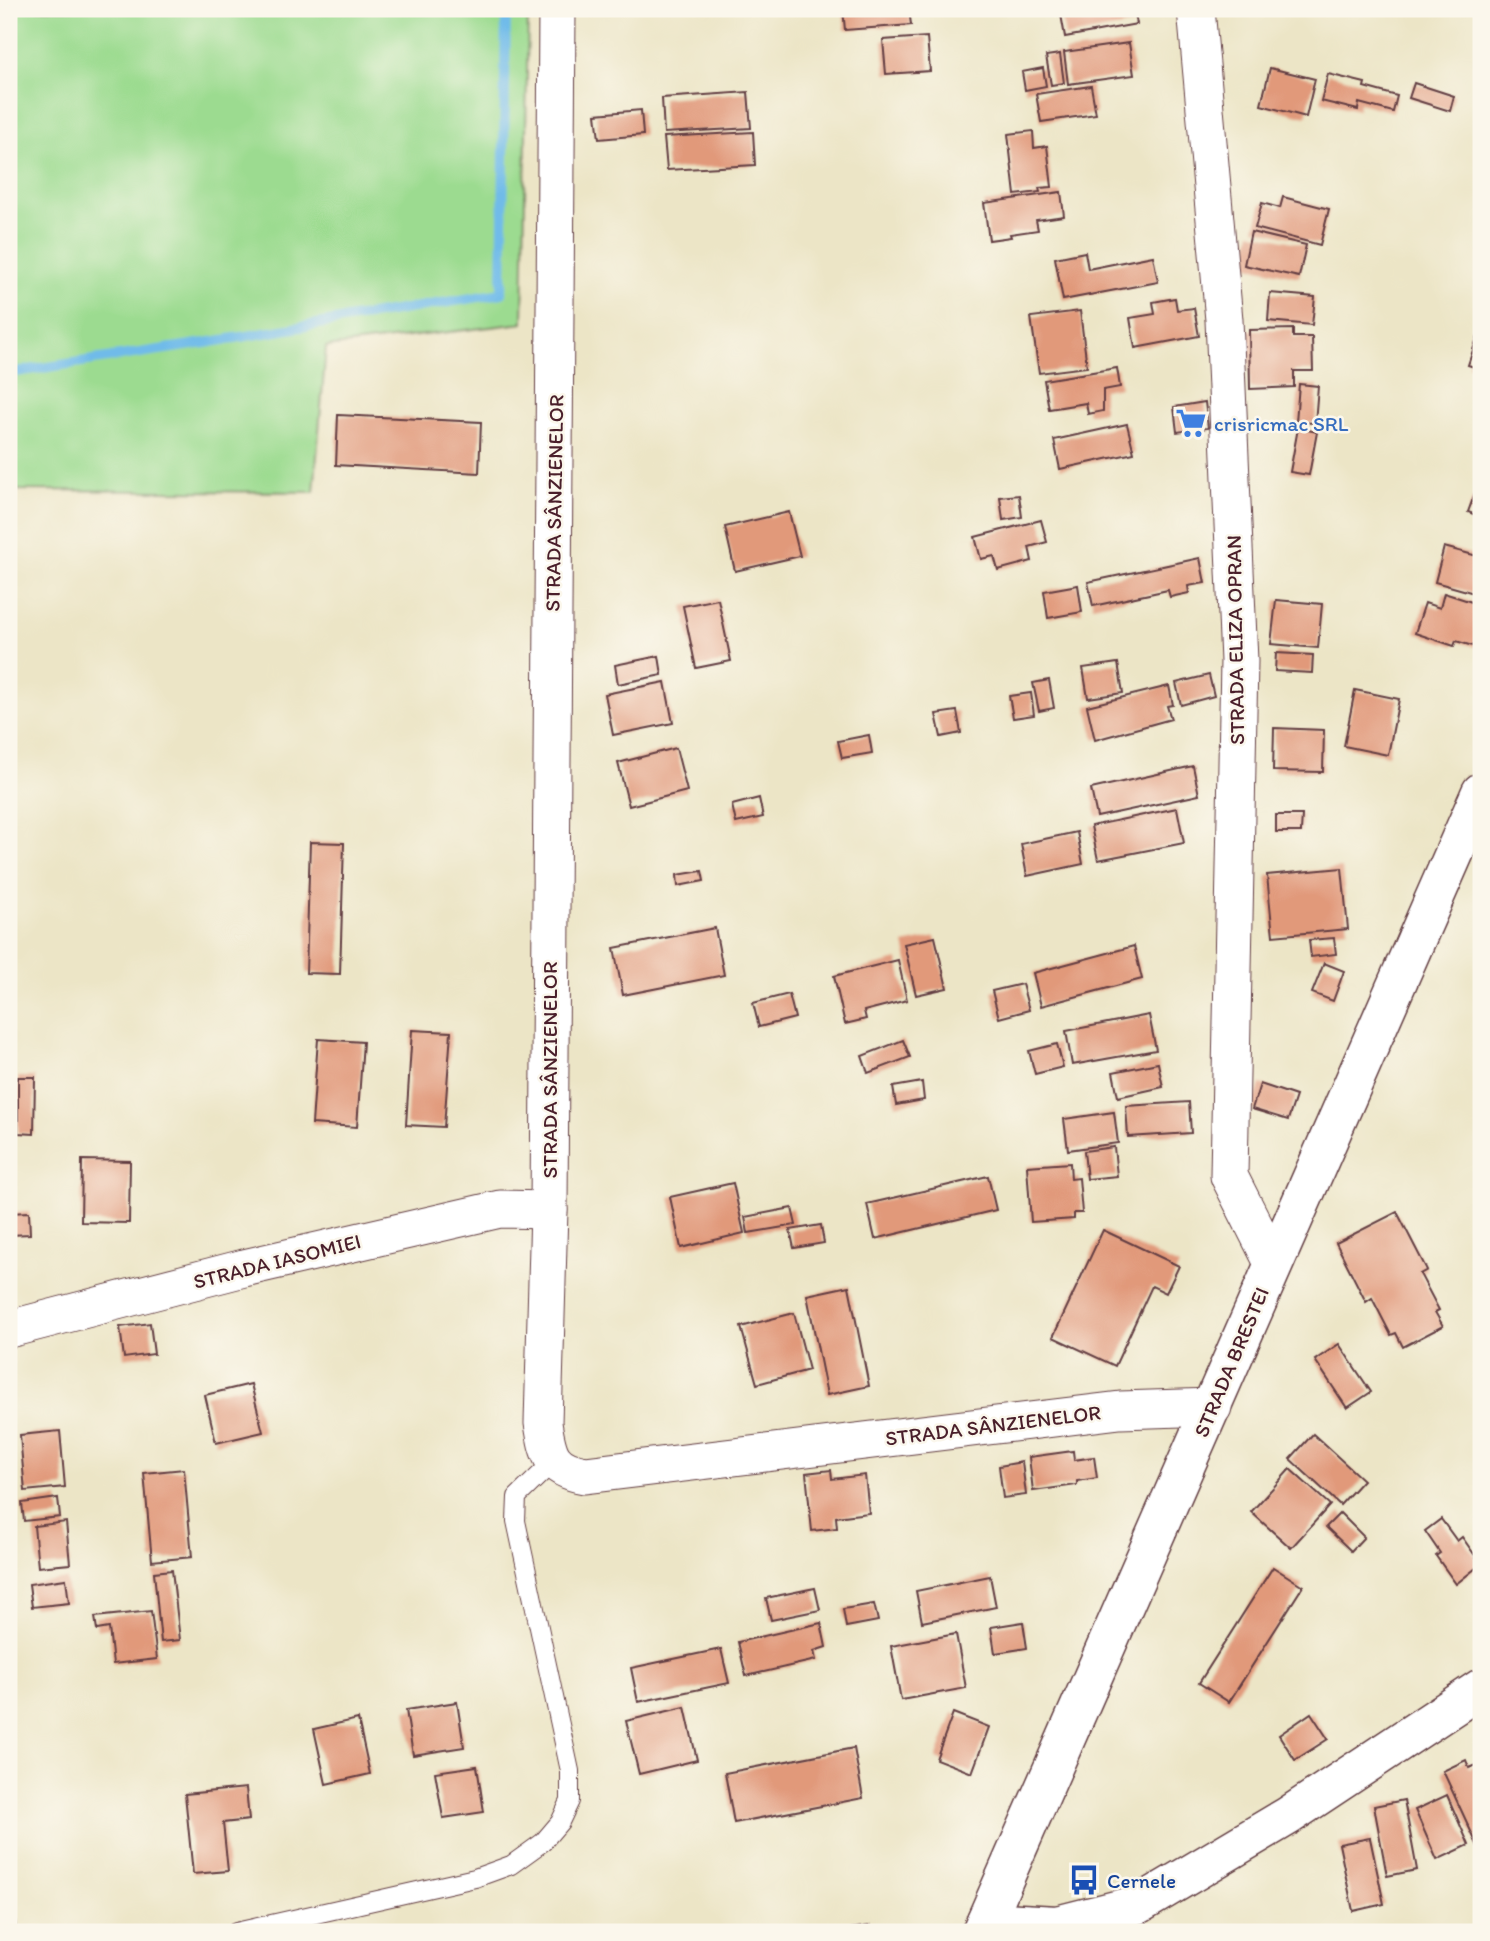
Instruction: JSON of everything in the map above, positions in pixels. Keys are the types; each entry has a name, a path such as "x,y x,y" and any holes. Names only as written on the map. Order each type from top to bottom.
{"main road":[{"name":"STRADA BRESTEI","path":"984,1926 1481,792"},
{"path":"984,1926 1057,1925 1140,1904 1288,1816 1481,1688"}],"street":[{"name":"STRADA SÂNZIENELOR","path":"557,9 549,1210 543,1423 546,1444 553,1462 567,1472 585,1475 1120,1410 1213,1407"},
{"name":"STRADA ELIZA OPRAN","path":"1196,9 1224,320 1239,661 1229,1176 1273,1263"},
{"name":"STRADA IASOMIEI","path":"9,1329 244,1268 499,1209 549,1210"}],"lane":[{"path":"236,1932 475,1878 511,1865 543,1842 560,1822 570,1801 570,1771 516,1521 517,1497 553,1462"}],"green space":[{"path":"9,9 528,9 523,323 326,347 314,492 9,490"}],"building":[{"path":"843,9 909,9 911,25 845,30"},
{"path":"1060,9 1134,9 1137,24 1065,37"},
{"path":"927,37 930,71 886,74 883,40"},
{"path":"1129,43 1134,75 1068,84 1064,52"},
{"path":"1060,54 1064,83 1051,85 1046,56"},
{"path":"1043,68 1046,86 1025,90 1022,72"},
{"path":"1270,68 1315,79 1306,117 1261,105"},
{"path":"1328,74 1365,83 1364,87 1397,96 1393,112 1359,103 1358,110 1321,101"},
{"path":"1414,83 1454,96 1450,111 1409,98"},
{"path":"1091,86 1096,114 1041,122 1036,94"},
{"path":"748,92 751,128 664,133 662,98"},
{"path":"641,110 643,135 599,139 596,114"},
{"path":"1033,131 1034,148 1047,146 1052,187 1039,188 1040,192 1015,195 1008,134"},
{"path":"753,132 755,165 667,170 664,137"},
{"path":"1061,192 1064,216 1036,220 1038,230 989,240 984,203"},
{"path":"1283,197 1329,209 1320,245 1255,228 1262,203 1280,208"},
{"path":"1251,232 1306,245 1299,277 1244,265"},
{"path":"1085,252 1088,269 1153,256 1158,282 1063,300 1055,258"},
{"path":"1270,293 1315,297 1312,325 1268,321"},
{"path":"1175,298 1177,310 1194,308 1199,336 1135,348 1130,318 1155,314 1153,302"},
{"path":"1080,311 1087,367 1039,373 1031,317"},
{"path":"1481,326 1481,369 1468,365"},
{"path":"1293,329 1293,337 1312,337 1313,371 1294,371 1294,387 1250,389 1249,330"},
{"path":"1117,368 1120,387 1103,390 1103,411 1088,414 1086,403 1049,409 1044,380"},
{"path":"1299,384 1318,386 1315,423 1296,422"},
{"path":"1205,402 1208,428 1177,432 1174,407"},
{"path":"338,415 481,422 479,473 336,465"},
{"path":"1127,424 1134,453 1060,469 1054,440"},
{"path":"1298,428 1317,432 1309,475 1290,472"},
{"path":"1481,477 1481,517 1468,512"},
{"path":"1019,495 1022,517 1003,520 1000,497"},
{"path":"789,512 800,556 735,571 725,527"},
{"path":"1041,520 1047,542 1029,547 1032,561 998,570 994,556 981,559 975,537"},
{"path":"1444,547 1481,557 1481,595 1435,582"},
{"path":"1200,558 1205,583 1188,586 1189,593 1170,597 1168,590 1093,606 1088,582"},
{"path":"1078,585 1082,612 1048,618 1044,591"},
{"path":"1444,593 1481,605 1479,648 1456,641 1454,646 1415,633 1425,603 1440,608"},
{"path":"718,599 731,661 696,668 683,606"},
{"path":"1276,600 1322,604 1318,648 1271,644"},
{"path":"1276,653 1313,655 1312,673 1275,671"},
{"path":"659,656 662,675 618,684 615,665"},
{"path":"1118,663 1123,693 1088,698 1083,668"},
{"path":"1209,675 1214,696 1181,705 1176,683"},
{"path":"1049,680 1054,708 1039,711 1033,683"},
{"path":"665,682 673,723 613,735 605,694"},
{"path":"1169,686 1173,705 1167,706 1171,719 1095,740 1087,706"},
{"path":"1355,690 1399,699 1388,755 1344,746"},
{"path":"1031,693 1034,715 1013,718 1009,696"},
{"path":"957,711 961,733 941,737 936,714"},
{"path":"1274,728 1324,730 1323,772 1273,771"},
{"path":"869,735 872,753 842,758 838,741"},
{"path":"676,748 687,791 629,806 618,763"},
{"path":"1193,766 1199,795 1097,817 1091,789"},
{"path":"759,798 763,817 736,823 732,805"},
{"path":"1177,808 1184,843 1098,860 1091,826"},
{"path":"1276,815 1302,815 1301,832 1276,832"},
{"path":"1077,832 1083,864 1027,876 1021,844"},
{"path":"310,842 344,843 340,974 306,973"},
{"path":"1342,868 1348,929 1273,936 1267,875"},
{"path":"702,871 704,881 678,886 677,875"},
{"path":"715,928 724,975 623,995 614,948"},
{"path":"935,937 947,988 916,995 904,944"},
{"path":"1334,938 1336,954 1311,957 1309,940"},
{"path":"1134,946 1142,979 1041,1006 1033,973"},
{"path":"898,960 907,1000 864,1011 866,1019 845,1024 834,976"},
{"path":"1324,963 1344,971 1333,1001 1312,993"},
{"path":"1022,984 1029,1010 999,1018 992,991"},
{"path":"789,994 795,1018 759,1027 753,1003"},
{"path":"1149,1015 1156,1050 1072,1065 1066,1031"},
{"path":"412,1030 451,1032 444,1127 406,1125"},
{"path":"318,1039 363,1042 357,1127 312,1124"},
{"path":"903,1040 910,1057 868,1073 862,1056"},
{"path":"1057,1044 1063,1067 1035,1074 1029,1051"},
{"path":"1158,1063 1163,1087 1118,1097 1113,1072"},
{"path":"18,1077 35,1077 34,1134 18,1133"},
{"path":"922,1082 924,1100 896,1105 893,1087"},
{"path":"1260,1084 1296,1096 1288,1120 1252,1109"},
{"path":"1189,1102 1191,1133 1128,1137 1126,1106"},
{"path":"1114,1112 1118,1143 1068,1150 1064,1119"},
{"path":"1114,1147 1117,1176 1087,1179 1084,1151"},
{"path":"82,1160 130,1161 129,1223 81,1222"},
{"path":"1070,1163 1071,1179 1079,1178 1082,1213 1074,1213 1074,1219 1031,1222 1027,1166"},
{"path":"988,1176 996,1210 875,1239 867,1204"},
{"path":"733,1183 744,1233 681,1248 670,1197"},
{"path":"792,1208 796,1225 748,1233 745,1217"},
{"path":"29,1212 30,1234 9,1235 9,1213"},
{"path":"1397,1212 1427,1270 1420,1274 1439,1310 1435,1312 1443,1326 1403,1347 1396,1333 1391,1335 1372,1298 1366,1302 1336,1243"},
{"path":"821,1225 824,1243 794,1248 790,1230"},
{"path":"1103,1230 1179,1266 1166,1293 1152,1286 1115,1366 1053,1337"},
{"path":"849,1286 869,1386 827,1395 807,1295"},
{"path":"794,1313 809,1370 757,1384 741,1327"},
{"path":"150,1323 154,1354 124,1358 120,1327"},
{"path":"1339,1344 1371,1392 1347,1408 1315,1360"},
{"path":"251,1384 263,1432 216,1443 205,1395"},
{"path":"60,1431 65,1487 25,1491 20,1435"},
{"path":"1313,1434 1363,1480 1340,1505 1290,1459"},
{"path":"1073,1451 1074,1460 1094,1457 1097,1478 1077,1481 1077,1485 1033,1491 1029,1457"},
{"path":"1022,1462 1026,1495 1003,1498 999,1466"},
{"path":"184,1469 192,1557 152,1561 144,1473"},
{"path":"1290,1469 1330,1505 1291,1548 1251,1512"},
{"path":"831,1470 832,1479 865,1475 869,1513 836,1517 837,1528 812,1531 806,1473"},
{"path":"58,1498 60,1517 24,1521 22,1503"},
{"path":"1340,1513 1364,1537 1351,1551 1326,1527"},
{"path":"1441,1519 1457,1541 1462,1537 1481,1564 1456,1584 1436,1556 1440,1553 1425,1531"},
{"path":"66,1522 70,1564 38,1567 34,1526"},
{"path":"1273,1567 1303,1586 1229,1702 1199,1683"},
{"path":"172,1570 180,1640 161,1642 154,1572"},
{"path":"990,1576 996,1607 922,1622 916,1591"},
{"path":"66,1579 69,1603 32,1607 29,1584"},
{"path":"815,1588 820,1610 771,1620 766,1598"},
{"path":"874,1604 878,1621 846,1627 843,1609"},
{"path":"151,1611 157,1659 113,1664 109,1628 97,1630 95,1617"},
{"path":"1023,1622 1027,1648 995,1653 991,1627"},
{"path":"821,1623 826,1647 814,1651 816,1660 746,1676 738,1642"},
{"path":"956,1634 966,1688 901,1700 891,1646"},
{"path":"721,1649 729,1683 638,1702 631,1668"},
{"path":"457,1702 464,1747 413,1755 406,1710"},
{"path":"685,1707 697,1760 639,1774 626,1721"},
{"path":"953,1713 989,1727 972,1773 936,1759"},
{"path":"1311,1713 1328,1739 1295,1760 1279,1735"},
{"path":"358,1719 370,1774 326,1784 314,1729"},
{"path":"854,1748 863,1798 734,1823 725,1773"},
{"path":"1466,1760 1469,1768 1477,1765 1481,1773 1481,1853 1443,1771"},
{"path":"477,1766 484,1812 443,1818 435,1772"},
{"path":"246,1788 249,1820 223,1823 228,1871 193,1874 185,1794"},
{"path":"1447,1795 1469,1845 1437,1860 1415,1810"},
{"path":"1404,1800 1417,1870 1387,1876 1374,1806"},
{"path":"1370,1838 1384,1904 1353,1911 1339,1844"},
{"path":"9,1887 12,1887 16,1930 9,1931"},
{"path":"870,1926 871,1932 836,1932 836,1931"}],"waterway":[{"path":"9,373 502,293 506,9"}],"place":[{"name":"crisricmac SRL","path":"1191,423"},
{"name":"Cernele","path":"1084,1880"}]}
